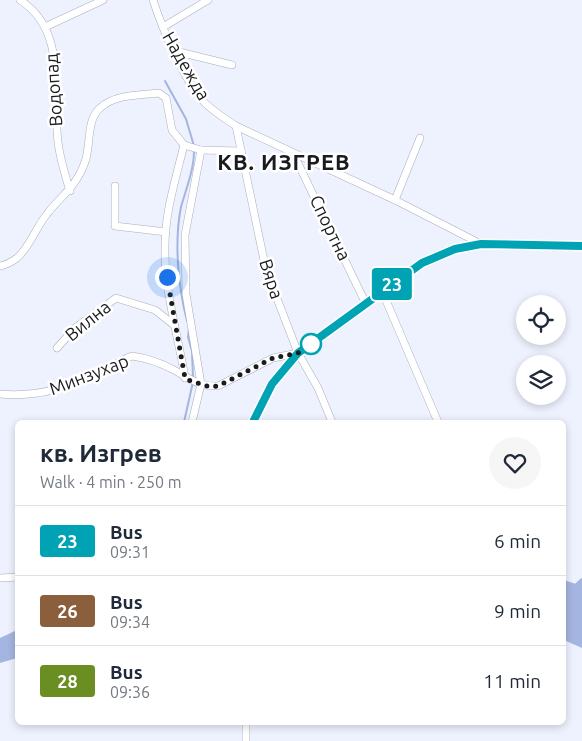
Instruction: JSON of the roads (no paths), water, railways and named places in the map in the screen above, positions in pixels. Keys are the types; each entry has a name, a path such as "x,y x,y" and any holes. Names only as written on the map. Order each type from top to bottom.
{"street":[{"name":"Водопад","path":"20,0 37,13 46,28 53,53 58,142 70,191"},
{"path":"46,28 103,0"},
{"name":"Надежда","path":"153,0 163,27 175,51 196,92 205,103 236,126 395,200 481,244"},
{"path":"163,27 208,0"},
{"path":"175,51 232,65"},
{"path":"0,266 17,258 26,248 48,212 70,191 86,159 92,122 99,108 111,101 128,96 158,93 166,98 172,130 186,146 199,149 241,151"},
{"name":"Вяра","path":"236,126 266,270 298,353 318,388 331,420"},
{"path":"395,200 420,138"},
{"path":"186,146 166,232 165,260 174,325 187,379"},
{"path":"192,420 200,384 186,294 185,260 187,217 199,149"},
{"name":"Спортна","path":"293,153 366,304"},
{"path":"114,186 115,226 166,232"},
{"path":"254,420 272,384 298,353 409,272 438,256 455,249 481,244 582,246"},
{"path":"382,291 437,420"},
{"name":"Вилна","path":"57,348 75,328 116,298 155,310 174,325"},
{"path":"200,384 218,386 273,358 298,353"},
{"name":"Минзухар","path":"0,394 32,394 58,389 94,375 132,356 164,365 187,379 200,384"},
{"path":"0,578 15,577"},
{"path":"246,725 246,741"}],"water":[{"path":"566,581 582,586 582,648 566,641"},
{"path":"15,631 15,659 0,663 0,638"}],"waterway":[{"path":"165,81 186,119 194,146"},
{"path":"187,321 179,279 177,249 181,207 191,172 194,151"},
{"path":"189,328 188,337 192,351 193,377"},
{"path":"184,420 193,382"},
{"path":"566,597 582,582"}],"district":[{"name":"КВ. ИЗГРЕВ","path":"284,162"}]}
